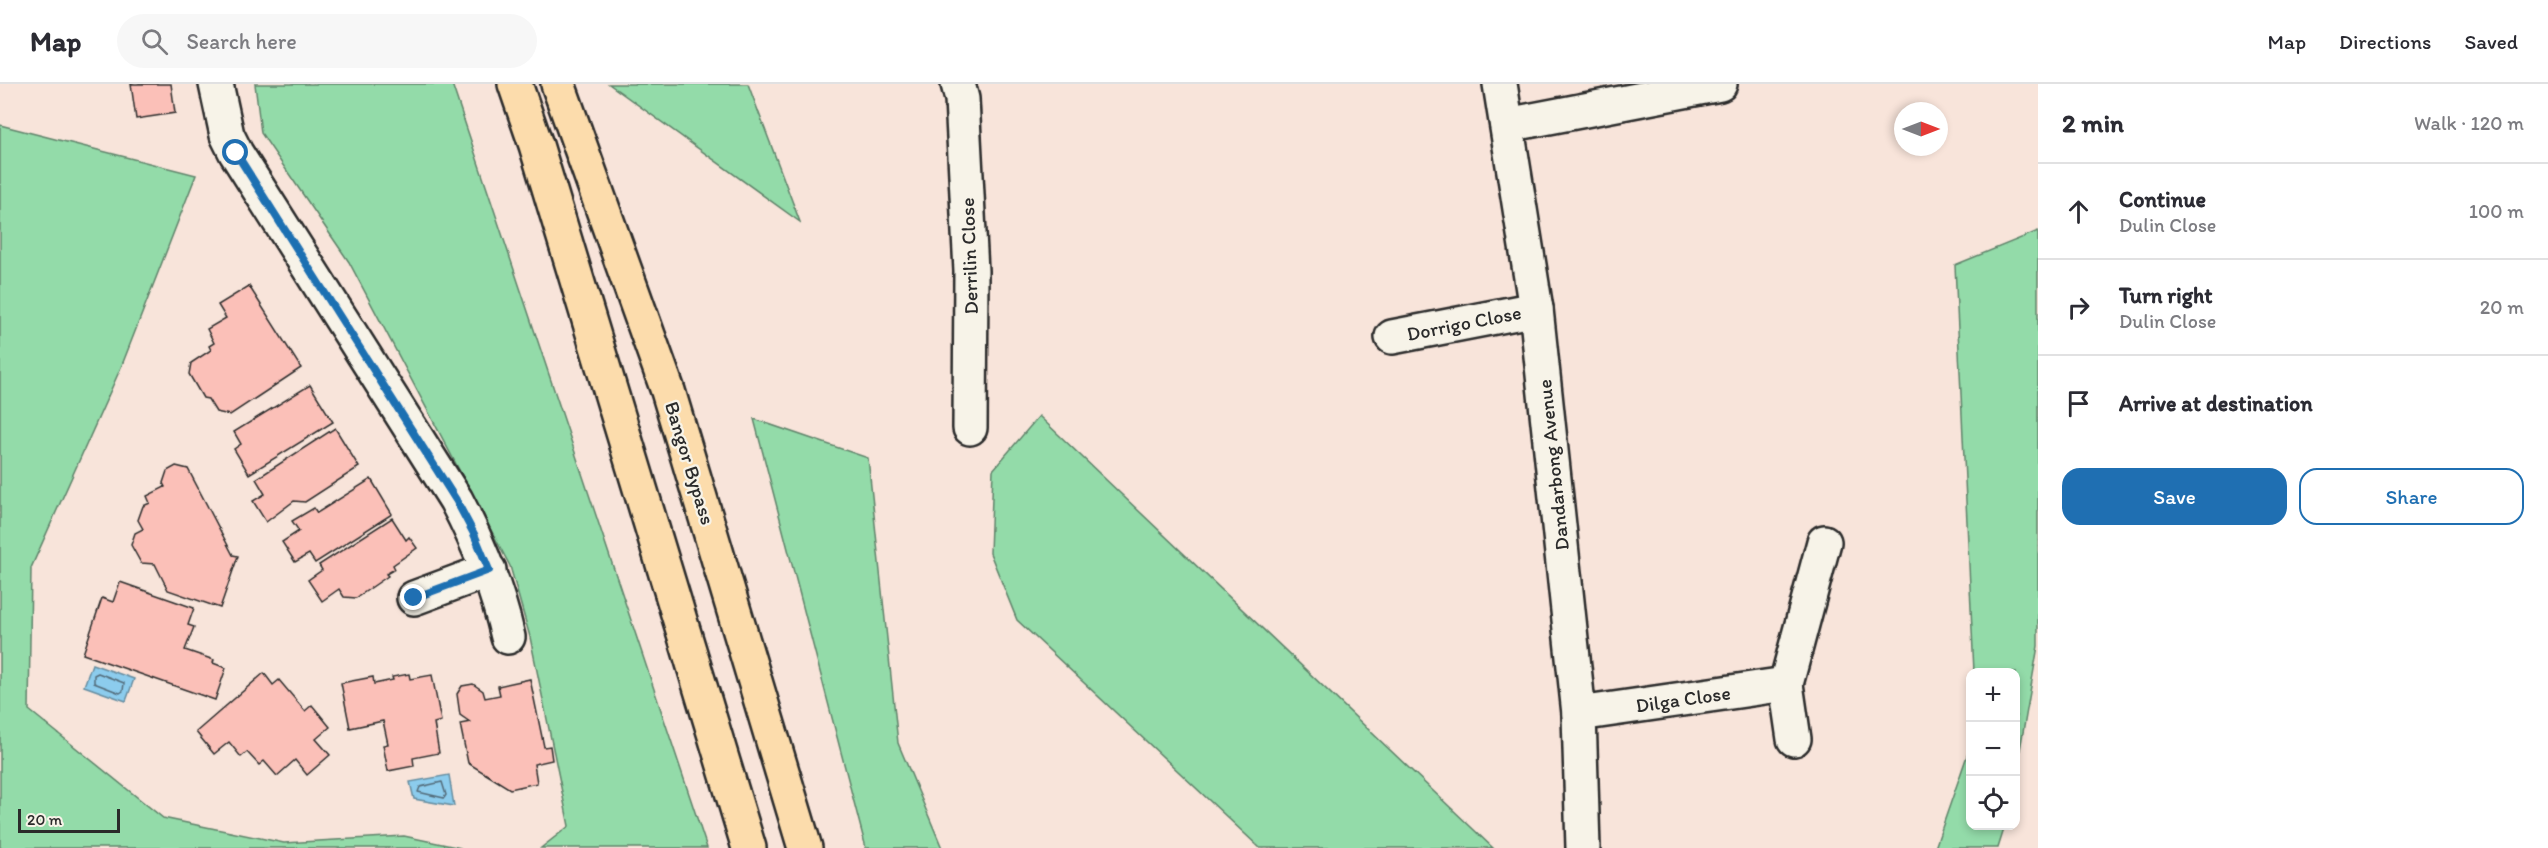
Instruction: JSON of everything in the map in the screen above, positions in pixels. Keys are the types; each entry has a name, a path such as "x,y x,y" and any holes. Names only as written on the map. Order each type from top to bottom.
{"main road":[{"path":"515,84 536,145 749,848"},
{"name":"Bangor Bypass","path":"558,84 668,391 805,848"}],"street":[{"path":"216,84 227,135 236,153 456,500 474,534 489,570 508,636"},
{"name":"Derrilin Close","path":"958,84 962,99 971,271 970,428"},
{"name":"Dandarbong Avenue","path":"1500,84 1536,309 1580,714 1583,848"},
{"path":"1507,124 1720,84"},
{"name":"Dorrigo Close","path":"1392,337 1536,309"},
{"path":"1794,739 1786,684 1824,542"},
{"path":"414,598 489,570"},
{"name":"Dilga Close","path":"1580,714 1786,684"}],"green space":[{"path":"255,84 452,84 707,848 541,848 569,826 530,637 510,566 349,262 261,133"},
{"path":"609,84 748,84 800,222"},
{"path":"0,125 196,175 122,365 31,568 29,710 163,818 284,843 404,836 461,848 0,848"},
{"path":"2038,231 2038,646 2020,750 2020,668 1974,668 1955,265"},
{"path":"1039,416 1493,848 1260,848 1017,620 990,553 993,470"},
{"path":"754,419 868,458 898,743 942,848 866,848"},
{"path":"1966,759 1966,830 2004,830 1998,848 1935,848"}],"water":[{"path":"92,664 134,679 126,701 84,686"},
{"path":"449,775 454,806 414,799 410,782"}],"building":[{"path":"131,84 171,84 175,113 136,119"},
{"path":"249,286 301,368 230,415 216,412 208,399 203,398 189,374 191,363 211,350 209,346 214,343 207,329 226,318 218,305"},
{"path":"310,385 333,422 249,474 234,449 241,444 234,432"},
{"path":"335,428 359,467 305,502 294,501 266,522 253,501 265,494 256,479"},
{"path":"176,466 188,469 233,555 238,556 220,608 168,590 155,564 141,563 131,545 135,533 143,529 138,520 143,506 150,503 147,496 165,487 163,483 167,471"},
{"path":"371,479 392,514 315,563 309,554 295,562 282,542 299,531 292,521 314,508 317,513"},
{"path":"392,518 406,540 409,537 417,548 393,565 395,569 386,574 388,576 356,598 344,597 339,589 322,601 308,580 322,570 319,565"},
{"path":"120,582 194,608 188,625 194,627 185,650 214,660 213,663 226,668 215,700 83,654 102,598 113,602"},
{"path":"264,673 273,685 279,680 305,711 312,705 330,727 316,739 330,755 307,775 295,760 277,776 264,761 259,765 247,752 241,757 229,742 214,754 196,732"},
{"path":"409,674 410,679 432,675 441,721 434,723 439,753 413,758 414,766 388,771 383,745 388,744 383,721 350,728 341,683 373,677 374,684"},
{"path":"530,679 544,747 550,746 552,760 534,764 537,783 510,789 468,763 460,724 470,722 460,715 457,694 462,686 473,684 483,691 485,698 500,695 498,686"}],"route":[{"path":"236,153 456,500 489,570 414,598"}]}
